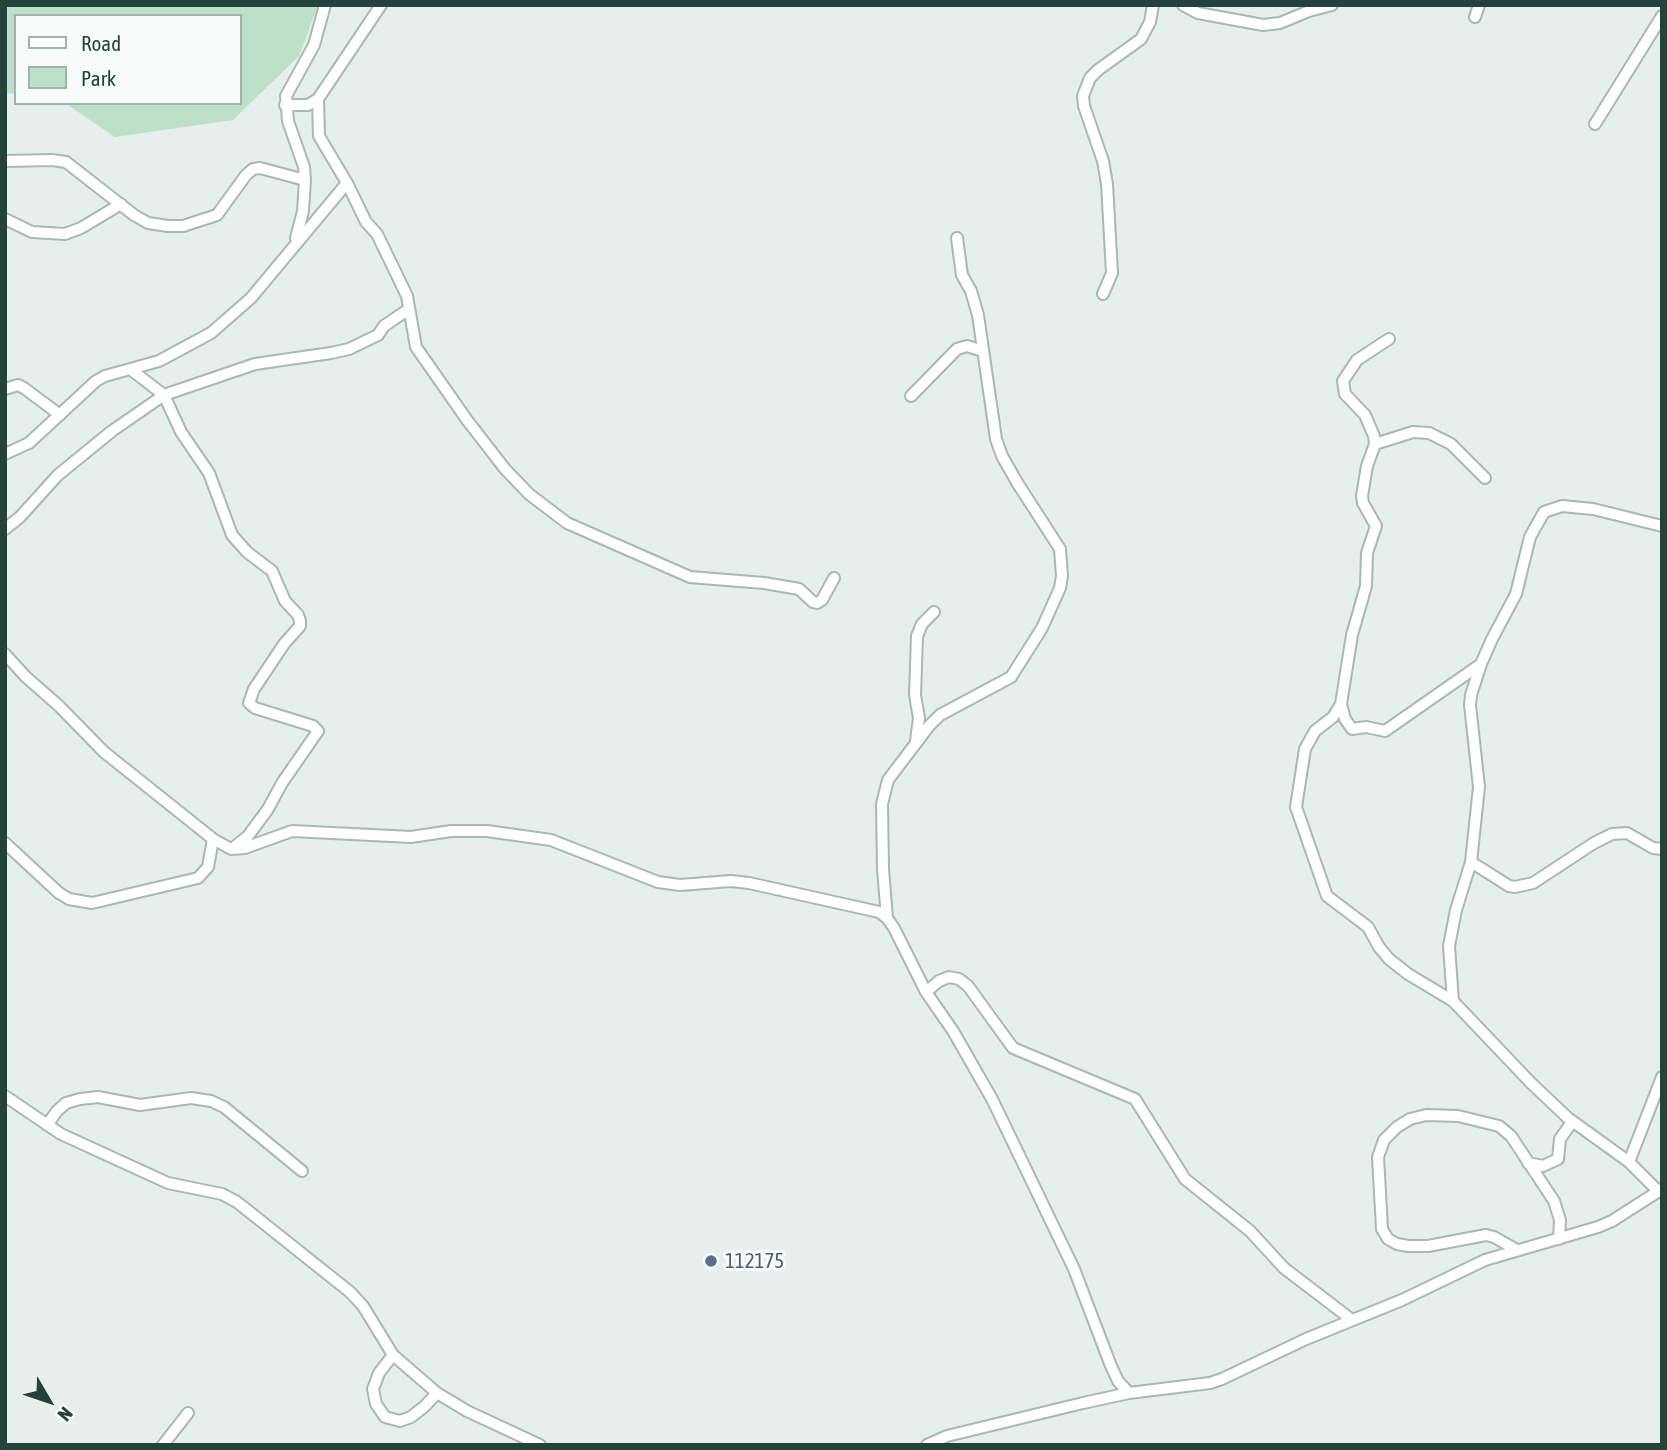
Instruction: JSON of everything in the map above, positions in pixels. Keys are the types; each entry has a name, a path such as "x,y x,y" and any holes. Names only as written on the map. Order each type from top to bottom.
{"street":[{"path":"293,246 303,211 305,180 304,167 285,105 288,89 314,46 325,5"},
{"path":"285,105 308,105 318,99 382,5"},
{"path":"1103,294 1112,273 1107,184 1103,161 1083,96 1090,78 1098,70 1141,38 1150,22 1153,5"},
{"path":"1183,5 1198,13 1263,25 1280,23 1332,5"},
{"path":"1475,17 1479,5"},
{"path":"1655,5 1662,9"},
{"path":"1595,124 1662,16"},
{"path":"318,99 319,135 366,222 377,234 407,296 416,347 467,420 505,469 529,494 567,523 690,577 764,583 799,589 817,603 822,600 834,578"},
{"path":"5,161 66,162 148,223 183,226 217,215 253,169 260,168 305,180"},
{"path":"5,454 29,443 96,381 159,361 211,333 251,298 347,183"},
{"path":"5,219 32,232 65,234 81,228 121,204"},
{"path":"957,238 958,259 978,315 993,425 1002,456 1060,549 1062,576 1042,628 1011,677 940,715 894,771 884,790 883,869 887,918 926,992 970,1060 1014,1143 1074,1269 1111,1366 1118,1381 1129,1393"},
{"path":"5,529 20,517 58,475 111,431 164,395 255,364 349,349 378,335 384,326 409,309"},
{"path":"927,1445 947,1436 1129,1393 1210,1383 1222,1379 1306,1339 1402,1300 1485,1260 1612,1221 1660,1190 1629,1162 1573,1122 1531,1083 1453,1000 1388,959 1378,947 1368,927 1332,901 1324,890 1296,807 1305,749 1315,731 1333,717 1341,704 1352,635 1366,586 1367,553 1376,526 1362,496 1367,466 1375,444 1365,415 1345,394 1343,381 1357,360 1390,339"},
{"path":"911,396 957,349 967,346 983,351"},
{"path":"130,369 164,395 181,432 209,473 232,535 247,552 272,570 285,601 300,621 300,626 254,689 249,703 255,708 313,726 318,730 268,809 248,836 231,849"},
{"path":"5,388 18,385 24,387 60,415"},
{"path":"1375,444 1413,432 1429,433 1451,444 1486,478"},
{"path":"1453,1000 1449,946 1456,910 1471,862 1479,787 1470,705 1481,664 1516,594 1530,537 1544,512 1552,508 1573,506 1662,526"},
{"path":"915,743 919,718 915,695 917,636 922,624 934,612"},
{"path":"5,654 104,752 213,839 231,849 246,848 292,831 306,830 359,836 411,837 451,831 487,831 551,840 658,882 680,885 731,881 749,883 871,909 887,918"},
{"path":"1341,704 1345,719 1352,729 1366,727 1385,731 1481,664"},
{"path":"1471,862 1515,887 1533,883 1612,834 1627,833 1653,848 1662,849"},
{"path":"5,843 59,893 69,899 92,903 198,877 208,867 213,839"},
{"path":"926,992 948,977 959,979 968,986 1013,1048 1135,1098 1185,1179 1250,1231 1284,1268 1352,1320"},
{"path":"1629,1162 1662,1077"},
{"path":"5,1096 61,1134 168,1183 222,1194 237,1202 350,1292 363,1306 393,1354 437,1393 467,1411 540,1445"},
{"path":"47,1125 66,1103 80,1099 99,1097 140,1105 191,1098 211,1101 223,1107 302,1171"},
{"path":"1517,1250 1486,1235 1418,1246 1397,1244 1388,1239 1382,1229 1378,1157 1384,1140 1410,1119 1426,1115 1458,1116 1499,1126 1505,1130 1554,1201 1560,1220 1559,1239"},
{"path":"1528,1163 1543,1166 1558,1159 1560,1139 1573,1122"},
{"path":"393,1354 379,1373 373,1389 376,1404 385,1418 400,1421 411,1417 437,1393"},
{"path":"163,1445 188,1413"}],"green space":[{"path":"5,5 318,5 299,56 233,120 115,137 68,105 242,105 242,14 14,14 14,94 5,93"}],"place":[{"name":"112175","path":"711,1261"}]}
